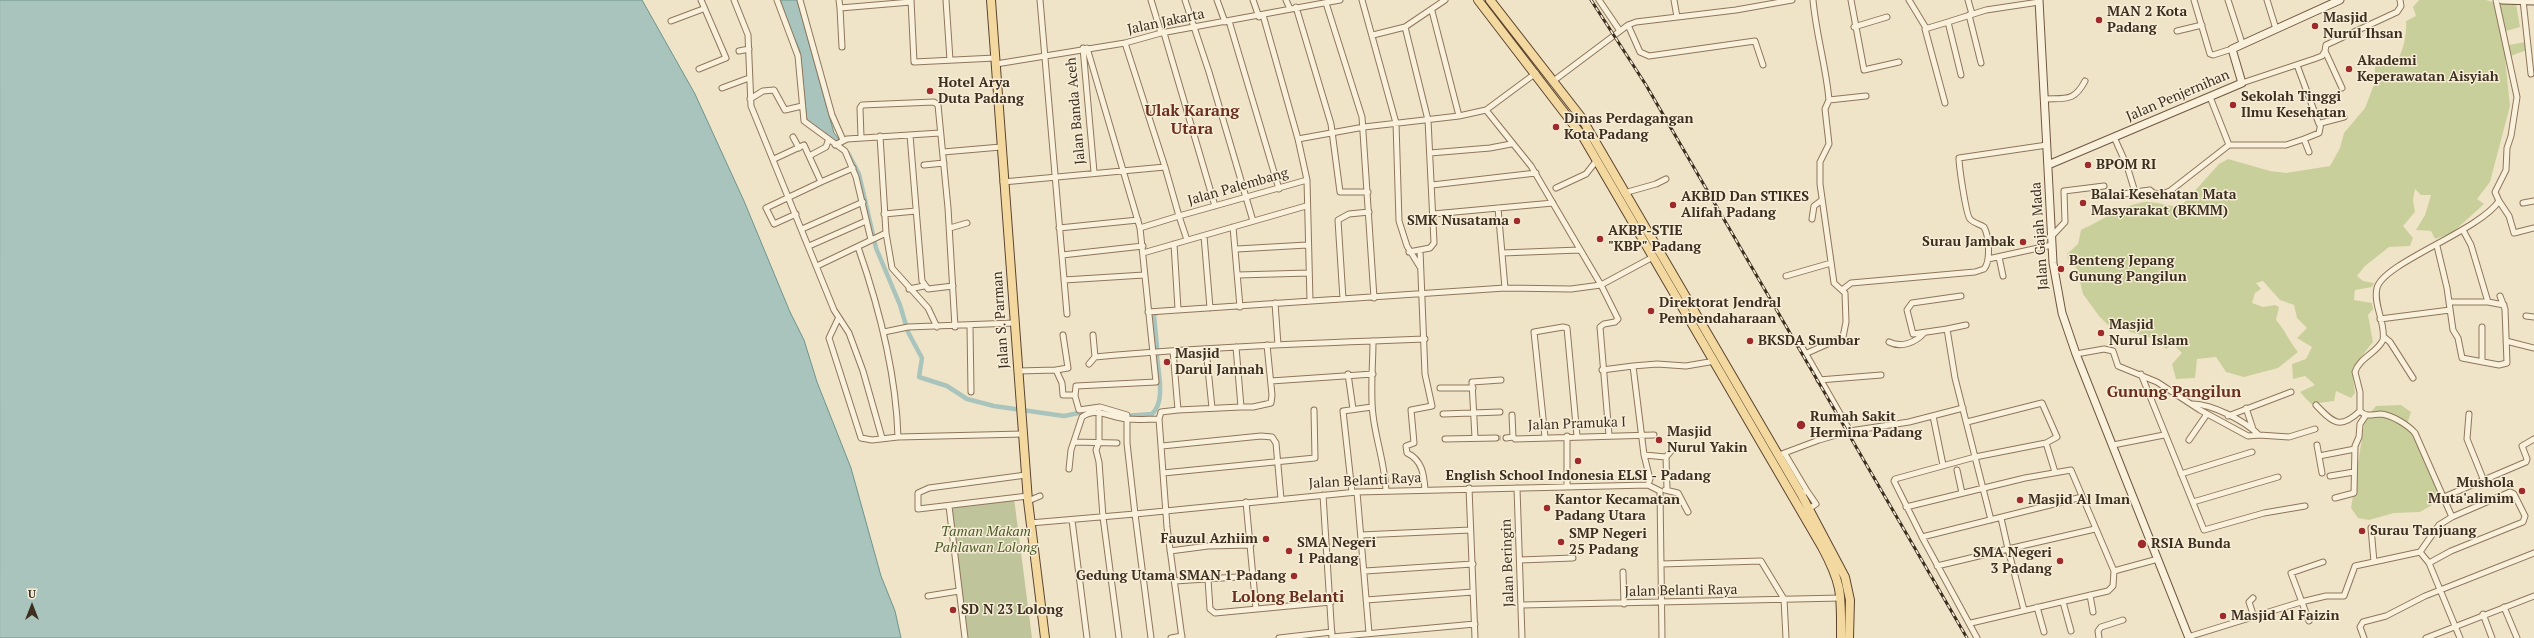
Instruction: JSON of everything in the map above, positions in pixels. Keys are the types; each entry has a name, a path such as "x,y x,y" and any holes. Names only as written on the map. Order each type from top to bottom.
{"main road":[{"name":"Jalan S. Parman","path":"991,0 1022,434 1030,523 1045,638"},
{"path":"1478,0 1573,122 1597,160 1653,257 1704,336 1742,399 1836,573 1841,598 1841,638"},
{"path":"1490,0 1552,82 1581,117 1692,317"},
{"name":"Jalan Penjernihan","path":"2048,165 2242,83 2232,49 2242,43 2340,0"},
{"path":"2502,0 2534,1"},
{"name":"Jalan Gajah Mada","path":"2039,1 2054,271 2062,313 2076,354 2188,638"},
{"path":"1704,336 1715,361 1782,455 1804,492 1809,509 1845,577 1850,600 1849,638"}],"street":[{"path":"699,69 726,58 703,9 701,0"},
{"path":"734,0 746,27 750,49 750,99 838,319 849,333 882,438"},
{"path":"777,0 798,56 802,106 806,124 828,141 839,143 862,137 940,133"},
{"path":"800,0 839,143 845,151 853,168 863,202 866,221 874,239"},
{"path":"839,0 842,47"},
{"path":"946,0 950,60"},
{"path":"1040,0 1046,55 1066,314"},
{"path":"1151,0 1163,33 1215,206"},
{"path":"1185,0 1253,221"},
{"path":"1217,0 1227,22 1278,189"},
{"name":"Jalan Palembang","path":"1125,43 1165,167 1179,216 1307,180 1298,139 1261,16 1253,0"},
{"path":"1286,0 1290,9"},
{"name":"Jalan Jakarta","path":"911,1 914,62 950,60 995,61 1046,55 1125,43 1163,33 1261,16 1320,2 1326,3 1340,0"},
{"path":"1362,0 1373,35 1396,123 1399,221 1409,252 1420,267"},
{"path":"1373,35 1405,27 1432,11 1445,0"},
{"path":"1599,0 1620,31"},
{"path":"1674,0 1677,17"},
{"path":"1552,82 1628,26 1677,17 1736,10 1792,0"},
{"path":"1805,354 1819,346 1841,338 1844,333 1845,296 1842,290 1834,283 1822,200 1820,162 1829,144 1825,109 1829,100 1827,78 1817,36 1813,0"},
{"path":"1851,0 1854,26 1864,70 1899,62"},
{"path":"1909,0 1926,28 1945,103"},
{"path":"1968,0 1981,63"},
{"path":"2194,0 2211,55 2232,49"},
{"path":"2228,0 2242,43"},
{"path":"2267,0 2276,29"},
{"path":"2242,83 2322,56 2327,44 2397,12 2401,6 2400,0"},
{"path":"2496,0 2517,98 2511,136 2507,148 2506,170 2498,183 2495,192 2499,202 2509,216 2514,233 2534,228"},
{"path":"840,8 911,1"},
{"path":"1926,28 1971,14 2039,1"},
{"path":"2523,1 2531,74"},
{"path":"1326,3 1364,127 1374,298"},
{"path":"1296,7 1332,132 1340,192 1368,192"},
{"path":"672,21 703,9"},
{"path":"1432,11 1459,116"},
{"path":"1854,26 1887,17"},
{"path":"1948,22 1961,74"},
{"path":"2177,31 2202,25"},
{"path":"1628,26 1640,52 1648,56 1756,42 1763,65"},
{"path":"1405,27 1428,120 1434,246 1409,252"},
{"path":"1085,48 1124,170 1140,228 1143,246 1148,312 1154,353 1155,384 1077,386 1075,388 1075,394 1079,410 1100,407 1127,418"},
{"name":"Jalan Banda Aceh","path":"1085,48 1094,172"},
{"path":"739,51 750,49"},
{"path":"2325,51 2342,88"},
{"path":"2118,195 2150,190 2153,193 2160,194 2170,191 2229,145 2278,145 2304,139 2319,133 2319,124 2297,65"},
{"path":"1298,139 1364,127 1459,116 1486,110 1536,73"},
{"path":"722,88 749,78"},
{"path":"2044,99 2074,96 2079,93 2085,81"},
{"path":"750,99 769,90 777,93 783,107 787,111 802,106"},
{"path":"1829,100 1866,96"},
{"path":"2210,97 2229,145"},
{"path":"862,137 860,108 862,105 936,102 939,107 940,133 950,228 955,327"},
{"path":"1486,110 1511,144 1536,173 1579,250 1601,285 1618,319 1615,322 1604,324 1600,327 1602,370 1609,435"},
{"path":"2319,124 2344,117"},
{"path":"910,135 924,286"},
{"path":"793,136 799,148"},
{"path":"880,136 884,214 892,268 928,308 937,328"},
{"path":"2114,137 2127,166 2135,192"},
{"path":"2304,139 2309,152"},
{"path":"811,155 826,147 828,141"},
{"path":"1430,153 1490,148 1511,144"},
{"path":"774,159 804,145 811,155 821,182"},
{"path":"1842,290 1851,283 1978,271 1985,267 1988,259 1985,229 1971,220 1967,214 1966,198 1962,187 1959,158 2047,145"},
{"path":"943,152 1001,147"},
{"path":"1556,188 1586,174 1597,160"},
{"path":"924,165 944,163"},
{"path":"1004,182 1094,172 1165,167"},
{"path":"796,214 774,224 766,208 853,168"},
{"path":"1432,185 1536,173"},
{"path":"1624,193 1656,184 1666,179"},
{"path":"1307,180 1306,206 1310,301"},
{"path":"1988,259 2000,257 2052,241 2065,222 2064,191 2104,186"},
{"path":"1812,219 1812,208 1822,200"},
{"path":"2523,203 2534,201"},
{"path":"802,229 863,202"},
{"path":"2413,378 2390,342 2384,337 2376,293 2383,278 2463,230 2499,202"},
{"path":"1433,214 1553,203"},
{"path":"1143,253 1306,206"},
{"path":"1498,208 1505,288"},
{"path":"884,214 916,211"},
{"path":"1343,300 1338,220 1348,214 1369,212"},
{"path":"1140,228 1179,216 1187,240"},
{"path":"1059,228 1138,220"},
{"path":"809,246 866,221"},
{"path":"950,228 967,223"},
{"path":"1233,227 1237,249 1240,306"},
{"path":"2463,230 2472,244 2488,302"},
{"path":"817,266 886,233"},
{"path":"1204,236 1210,308"},
{"path":"1174,244 1178,309"},
{"path":"1237,249 1307,245"},
{"path":"1062,255 1143,246"},
{"path":"2437,246 2449,302 2452,330 2458,338 2460,357 2503,365 2507,363 2504,305 2500,296"},
{"path":"858,247 884,332 897,402 898,436"},
{"path":"1420,250 1425,339 1425,374 1432,406 1410,410 1414,443 1406,446 1407,453 1413,456 1423,468 1425,490"},
{"path":"1502,253 1579,250"},
{"path":"1148,312 1422,295 1505,288 1571,289 1601,285 1653,257"},
{"path":"2000,257 2004,276"},
{"path":"1786,276 1832,263"},
{"path":"1238,275 1309,273"},
{"path":"1064,280 1144,275"},
{"path":"909,288 924,286 928,289 953,286"},
{"path":"1961,296 1909,305 1907,310 1912,334 1924,334 1966,325"},
{"path":"2449,302 2488,302 2504,305"},
{"path":"1275,303 1278,345"},
{"path":"2380,319 2450,310"},
{"path":"2526,316 2534,317"},
{"path":"838,319 829,338 859,436 864,440 898,436 1022,434"},
{"path":"884,332 908,327 937,328 1014,323"},
{"path":"970,326 971,392"},
{"path":"1545,437 1534,332 1563,327 1567,328 1577,436"},
{"path":"2482,327 2482,362"},
{"path":"1947,329 1955,378 1990,520"},
{"path":"1889,342 1896,346 1904,345 1924,334"},
{"path":"1018,371 1056,370 1068,368 1063,335"},
{"path":"1093,335 1095,357"},
{"path":"2360,411 2360,390 2355,377 2356,367 2379,346 2384,337"},
{"path":"1089,364 1095,357 1173,351 1267,345 1425,339"},
{"path":"1372,341 1372,407 1377,438 1384,460 1386,491"},
{"path":"2506,341 2534,348"},
{"path":"1799,342 1819,380 1850,432"},
{"path":"1170,638 1182,637 1165,510 1159,418 1161,412 1212,408 1253,407 1271,403 1271,381 1267,345"},
{"path":"1236,347 1241,407"},
{"path":"1206,349 1212,408"},
{"path":"2076,354 2096,350 2112,351 2115,353 2118,366 2141,374 2246,436 2259,434 2284,438 2315,429"},
{"path":"1173,351 1178,410"},
{"path":"1602,370 1657,364 1686,366 1715,361"},
{"path":"1632,366 1644,455 1650,479 1648,485 1660,491 1667,489 1678,493 1688,512"},
{"path":"1056,370 1062,384 1063,394 1075,394"},
{"path":"1271,381 1348,374 1373,374"},
{"path":"1348,374 1353,409"},
{"path":"2141,374 2204,530 2264,513 2305,506"},
{"path":"1819,380 1881,375"},
{"path":"1475,438 1472,382 1501,380"},
{"path":"1440,388 1473,388"},
{"path":"2228,416 2291,392"},
{"path":"1967,422 2042,403 2057,437 2046,443 1975,457 1895,478 1894,482 1906,507 1971,623 1977,638"},
{"path":"2193,404 2206,404 2253,429 2259,434"},
{"path":"2316,405 2327,418 2336,423 2342,423 2360,411"},
{"path":"1369,633 1361,535 1342,412 1372,407"},
{"path":"1782,455 1819,440 1850,432 1933,416 1963,408"},
{"path":"2246,408 2253,429"},
{"path":"1163,473 1278,462 1316,456 1314,410"},
{"path":"2360,411 2366,415 2384,415 2412,430 2421,443 2429,470 2444,497 2452,517"},
{"path":"1069,469 1071,450 1082,417 1099,412 1127,418 1159,418"},
{"path":"1099,412 1099,442 1096,450 1099,462 1104,517 1119,638"},
{"path":"1443,414 1500,412"},
{"path":"2189,440 2207,414"},
{"path":"2469,414 2467,439 2484,481"},
{"name":"Jalan Pramuka I","path":"1512,415 1512,437 1515,439 1567,436 1654,435"},
{"path":"2335,498 2353,494 2355,449 2360,424 2366,415"},
{"path":"1933,416 1943,465"},
{"path":"1127,418 1127,443 1151,638"},
{"path":"2113,445 2164,434"},
{"path":"1162,446 1266,436 1275,440 1281,498"},
{"path":"1567,436 1567,486"},
{"path":"1506,438 1512,437"},
{"path":"1445,439 1496,438"},
{"path":"2444,497 2526,462 2527,459 2522,446 2534,439"},
{"path":"1074,442 1117,443"},
{"path":"2046,443 2055,472"},
{"path":"2317,445 2322,473"},
{"path":"2319,456 2355,449"},
{"path":"1667,489 1666,457 1672,450"},
{"path":"2181,474 2252,452"},
{"path":"1644,455 1666,457"},
{"path":"1957,470 1962,493"},
{"path":"1906,507 2055,472 2072,471 2095,529 2114,571 2112,588 2063,602 1971,623"},
{"path":"2330,476 2354,472"},
{"path":"1026,475 929,488 920,491 917,495 918,509 1040,496"},
{"path":"2193,502 2278,477"},
{"name":"Jalan Belanti Raya","path":"1030,523 1355,492 1469,488 1648,485"},
{"path":"1469,488 1475,638"},
{"name":"Jalan Beringin","path":"1517,488 1522,638"},
{"path":"1660,491 1662,638"},
{"path":"2188,638 2301,602 2326,596 2344,596 2354,567 2420,552 2440,525 2452,517 2510,492 2514,494 2525,516 2523,522 2451,551 2429,563"},
{"path":"1323,495 1332,636"},
{"path":"1922,537 2082,497"},
{"path":"1246,502 1256,609"},
{"path":"949,506 966,638"},
{"path":"2001,518 2024,610"},
{"path":"1072,520 1087,638"},
{"path":"2371,528 2374,562"},
{"path":"1938,566 2095,529"},
{"path":"1361,535 1470,530"},
{"path":"1170,551 1208,546 1251,545"},
{"path":"2420,552 2429,563 2460,638"},
{"path":"2364,638 2361,623 2386,616 2440,591 2534,553"},
{"path":"1520,560 1574,558"},
{"path":"2114,571 2158,559"},
{"path":"1661,564 1761,561 1784,599 1786,638"},
{"path":"2309,622 2292,572 2323,562"},
{"path":"1365,570 1473,564"},
{"path":"1623,572 1624,604"},
{"path":"1175,581 1253,576"},
{"path":"1208,579 1209,602 1213,612 1330,602"},
{"path":"928,596 960,591"},
{"path":"1366,600 1473,592"},
{"path":"2090,595 2093,612"},
{"path":"2426,638 2483,614 2534,596"},
{"name":"Jalan Belanti Raya","path":"1522,605 1624,604 1841,598"},
{"path":"2253,598 2249,602 2254,617"},
{"path":"2063,602 2071,632"},
{"path":"2037,607 2044,632"},
{"path":"2504,607 2517,638"},
{"path":"2483,614 2492,638"},
{"path":"2099,638 2098,631 2101,627 2123,620"},
{"path":"1279,638 1332,636 1475,624"}],"green space":[{"path":"2419,0 2486,0 2496,3 2516,4 2520,27 2506,31 2509,45 2525,42 2527,50 2505,58 2510,106 2490,182 2477,199 2484,204 2452,233 2435,239 2431,231 2416,230 2425,215 2431,195 2421,195 2415,189 2413,200 2415,212 2403,226 2413,238 2410,246 2389,247 2365,266 2357,276 2363,281 2374,283 2372,287 2355,290 2354,300 2372,303 2373,309 2368,315 2373,342 2357,362 2353,378 2355,393 2351,398 2336,391 2334,401 2311,404 2300,392 2315,385 2305,376 2293,379 2292,364 2306,359 2312,347 2297,338 2307,328 2297,318 2294,305 2280,300 2263,281 2256,283 2261,289 2255,293 2252,303 2263,307 2275,305 2279,307 2276,320 2298,352 2278,368 2244,377 2226,372 2216,357 2197,359 2195,378 2176,379 2172,364 2182,353 2173,344 2166,349 2153,338 2130,332 2113,321 2108,325 2099,316 2083,294 2077,269 2069,261 2067,254 2078,244 2081,230 2131,205 2139,203 2151,202 2181,206 2219,164 2228,159 2270,171 2286,173 2330,166 2340,148 2344,133 2365,108 2375,82 2375,66 2394,65 2397,61 2404,44 2406,21 2416,16 2413,7"},
{"path":"2401,405 2411,412 2406,428 2419,442 2426,465 2443,498 2439,496 2432,505 2420,512 2394,513 2369,520 2358,518 2351,508 2365,419 2376,406"},
{"name":"Taman Makam Pahlawan Lolong","path":"1014,498 1032,638 966,638 948,507"}],"water":[{"path":"0,0 642,0 695,94 744,201 790,312 804,340 817,382 851,468 881,576 895,611 901,638 0,638"},
{"path":"779,0 797,0 834,133 839,139 835,142 807,122 800,52"}],"waterway":[{"path":"848,153 859,174 876,248 900,305 908,332 922,358 919,377 947,386 967,399 994,406 1064,416 1093,410"},
{"path":"1157,347 1154,315 1158,312"},
{"path":"1125,416 1152,414 1156,408 1159,402 1160,394 1157,355"}],"tunnel":[{"path":"1496,438 1506,438"}],"railway":[{"path":"1591,0 1646,85 1967,638"}],"place":[{"name":"MAN 2 Kota Padang","path":"2099,20"},
{"name":"Masjid Nurul Ihsan","path":"2315,26"},
{"name":"Akademi Keperawatan Aisyiah","path":"2349,69"},
{"name":"Hotel Arya Duta Padang","path":"930,91"},
{"name":"Sekolah Tinggi Ilmu Kesehatan","path":"2233,105"},
{"name":"Dinas Perdagangan Kota Padang","path":"1556,127"},
{"name":"BPOM RI","path":"2088,165"},
{"name":"Balai Kesehatan Mata Masyarakat (BKMM)","path":"2083,203"},
{"name":"AKBID Dan STIKES Alifah Padang","path":"1673,205"},
{"name":"SMK Nusatama","path":"1517,221"},
{"name":"AKBP-STIE \"KBP\" Padang","path":"1600,239"},
{"name":"Surau Jambak","path":"2023,242"},
{"name":"Benteng Jepang Gunung Pangilun","path":"2061,269"},
{"name":"Direktorat Jendral Pembendaharaan","path":"1651,311"},
{"name":"Masjid Nurul Islam","path":"2101,333"},
{"name":"BKSDA Sumbar","path":"1750,341"},
{"name":"Masjid Darul Jannah","path":"1167,362"},
{"name":"Rumah Sakit Hermina Padang","path":"1801,425"},
{"name":"Masjid Nurul Yakin","path":"1659,440"},
{"name":"English School Indonesia ELSI - Padang","path":"1578,461"},
{"name":"Mushola Muta'alimim","path":"2522,491"},
{"name":"Masjid Al Iman","path":"2020,500"},
{"name":"Kantor Kecamatan Padang Utara","path":"1547,508"},
{"name":"Surau Tanjuang","path":"2362,531"},
{"name":"Fauzul Azhiim","path":"1266,539"},
{"name":"SMP Negeri 25 Padang","path":"1561,542"},
{"name":"RSIA Bunda","path":"2142,544"},
{"name":"SMA Negeri 1 Padang","path":"1289,551"},
{"name":"SMA Negeri 3 Padang","path":"2060,561"},
{"name":"Gedung Utama SMAN 1 Padang","path":"1294,576"},
{"name":"SD N 23 Lolong","path":"953,610"},
{"name":"Masjid Al Faizin","path":"2223,616"}],"district":[{"name":"Ulak Karang Utara","path":"1192,120"},
{"name":"Gunung Pangilun","path":"2174,392"},
{"name":"Lolong Belanti","path":"1288,597"}]}
